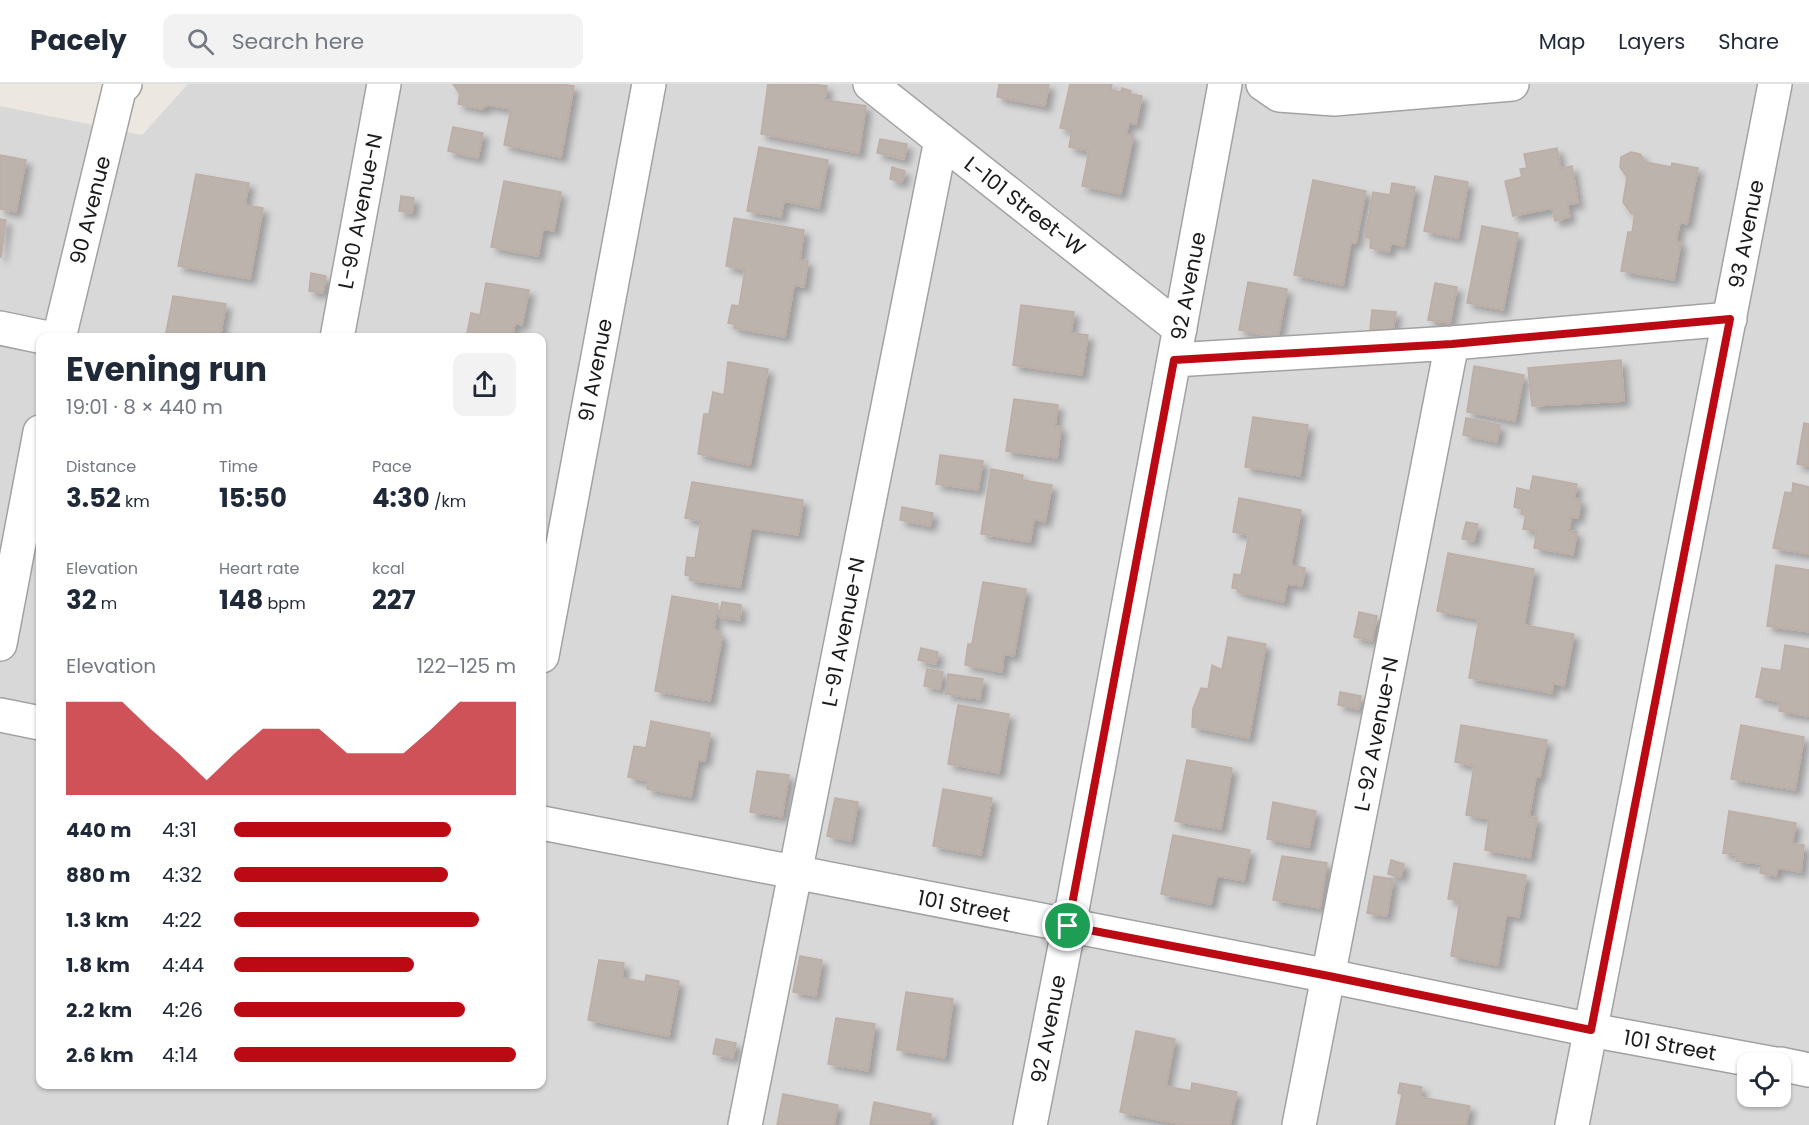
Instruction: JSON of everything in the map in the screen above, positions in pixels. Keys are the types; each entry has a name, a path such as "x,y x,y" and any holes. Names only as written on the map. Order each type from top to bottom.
{"street":[{"name":"L-90 Avenue-N","path":"338,333 384,84"},
{"name":"91 Avenue","path":"546,635 649,84"},
{"name":"L-101 Street-W","path":"870,84 941,140 1177,344"},
{"name":"92 Avenue","path":"1030,1125 1225,84"},
{"path":"1263,84 1278,95 1334,99 1512,84"},
{"name":"93 Avenue","path":"1572,1125 1775,84"},
{"name":"90 Avenue","path":"60,333 113,86"},
{"name":"L-91 Avenue-N","path":"744,1125 941,140"},
{"path":"1177,344 1452,344 1730,319"},
{"path":"0,328 36,336"},
{"name":"L-92 Avenue-N","path":"1299,1125 1452,344"},
{"path":"0,644 36,453"},
{"path":"0,715 36,722"},
{"name":"101 Street","path":"546,824 1737,1057"},
{"path":"1791,1066 1809,1070"}],"shaded area":[{"path":"188,84 1809,84 1809,1125 0,1125 0,106 142,135"}],"building":[{"path":"453,84 574,86 561,157 504,145 511,109 488,105 481,109 458,104 460,94"},
{"path":"768,84 827,86 825,100 866,106 859,153 761,134"},
{"path":"999,84 1049,84 1045,106 997,97"},
{"path":"1070,84 1112,84 1111,90 1121,92 1122,88 1131,91 1130,94 1142,96 1136,124 1129,123 1126,134 1133,136 1121,194 1082,186 1089,151 1069,147 1072,130 1060,128"},
{"path":"453,127 483,133 478,158 448,151"},
{"path":"880,139 907,144 904,159 877,153"},
{"path":"759,147 828,160 819,208 784,201 781,217 747,211"},
{"path":"1557,148 1561,169 1572,166 1578,203 1567,204 1570,217 1555,221 1552,208 1513,216 1505,181 1522,177 1520,169 1527,168 1524,154"},
{"path":"1631,152 1640,154 1645,162 1671,167 1672,163 1698,168 1687,224 1680,222 1676,242 1681,242 1674,280 1621,271 1628,232 1632,232 1635,214 1631,213 1623,202 1627,177 1620,167 1621,157"},
{"path":"0,155 26,160 16,212 0,209"},
{"path":"892,167 905,171 902,182 890,179"},
{"path":"196,174 249,183 245,205 263,208 250,279 178,266"},
{"path":"1435,176 1468,182 1458,238 1424,231"},
{"path":"1313,180 1366,191 1356,243 1351,242 1343,285 1294,275"},
{"path":"504,181 561,192 554,231 543,229 538,256 491,247"},
{"path":"1392,183 1415,187 1404,246 1391,243 1389,252 1370,248 1371,238 1365,237 1373,192 1390,195"},
{"path":"401,196 414,198 412,213 399,211"},
{"path":"734,218 804,230 800,260 808,261 804,287 794,285 785,337 734,328 735,324 728,323 732,305 739,306 745,270 726,266"},
{"path":"0,219 6,220 1,257 0,257"},
{"path":"1482,226 1518,233 1503,310 1467,303"},
{"path":"311,273 326,276 323,293 309,291"},
{"path":"1248,282 1287,289 1278,338 1239,330"},
{"path":"486,283 529,290 522,325 515,323 513,333 467,333 471,313 480,315"},
{"path":"1435,283 1457,287 1450,323 1428,320"},
{"path":"173,296 226,304 221,333 166,333"},
{"path":"1021,305 1074,312 1071,333 1088,335 1082,375 1013,365"},
{"path":"1372,310 1396,312 1393,331 1370,329"},
{"path":"1621,360 1624,401 1532,406 1528,368"},
{"path":"728,362 768,369 750,465 698,454 704,414 709,414 713,392 724,395"},
{"path":"1474,366 1524,375 1515,421 1467,412"},
{"path":"1014,399 1058,405 1055,426 1061,427 1057,458 1006,451"},
{"path":"1253,417 1308,425 1300,476 1245,467"},
{"path":"1466,418 1500,425 1497,442 1463,435"},
{"path":"1804,423 1809,424 1809,466 1797,464"},
{"path":"940,455 983,461 978,490 936,484"},
{"path":"991,469 1023,475 1022,480 1052,485 1045,522 1034,519 1030,542 981,534"},
{"path":"1533,476 1577,484 1574,499 1581,500 1578,518 1571,517 1569,531 1577,532 1573,555 1534,548 1537,531 1523,529 1526,515 1521,514 1522,509 1514,507 1517,488 1530,491"},
{"path":"692,482 803,500 798,535 751,528 740,587 690,580 690,576 685,575 687,557 695,558 701,521 685,518"},
{"path":"1793,483 1809,487 1809,554 1773,548 1785,492 1792,493"},
{"path":"1239,498 1301,510 1291,565 1305,568 1302,586 1287,584 1284,602 1238,592 1238,589 1232,588 1234,574 1241,575 1249,535 1233,532"},
{"path":"902,507 933,513 930,526 900,520"},
{"path":"1466,522 1478,524 1474,541 1462,539"},
{"path":"1448,553 1534,569 1524,625 1574,634 1564,686 1553,683 1552,693 1469,678 1479,619 1437,611"},
{"path":"1776,565 1809,570 1809,632 1767,626"},
{"path":"983,582 1026,589 1014,656 1004,654 1002,672 965,665 968,644 972,644"},
{"path":"672,596 718,604 714,628 722,637 710,701 655,691"},
{"path":"722,602 741,605 740,620 719,617"},
{"path":"1359,612 1377,616 1372,641 1354,637"},
{"path":"1228,637 1266,644 1249,738 1192,727 1193,709 1201,688 1208,689 1212,665 1222,670"},
{"path":"1785,645 1809,649 1809,716 1779,711 1780,702 1756,697 1762,668 1781,671"},
{"path":"921,648 938,652 936,664 918,660"},
{"path":"927,669 943,672 940,689 924,686"},
{"path":"948,674 983,679 980,699 946,694"},
{"path":"1340,692 1361,696 1359,709 1338,705"},
{"path":"958,705 1009,714 999,773 948,764"},
{"path":"651,721 710,733 705,761 698,760 691,797 647,789 648,781 628,777 634,746 646,748"},
{"path":"1461,725 1547,740 1540,777 1536,777 1529,817 1537,818 1530,858 1485,850 1489,819 1466,815 1474,766 1455,762"},
{"path":"1741,725 1804,737 1795,790 1731,779"},
{"path":"1187,760 1232,768 1221,829 1175,821"},
{"path":"757,771 789,775 782,817 750,812"},
{"path":"943,789 992,798 981,855 933,846"},
{"path":"835,798 858,802 851,841 827,836"},
{"path":"1273,802 1316,811 1309,847 1267,839"},
{"path":"1729,811 1796,823 1792,844 1804,845 1801,872 1778,868 1776,876 1760,873 1761,864 1736,861 1737,855 1723,853"},
{"path":"1173,835 1250,850 1244,881 1217,876 1211,904 1161,894"},
{"path":"1282,856 1327,863 1320,908 1273,900"},
{"path":"1391,860 1404,864 1401,877 1388,874"},
{"path":"1454,863 1526,875 1519,917 1506,915 1498,965 1451,956 1460,901 1448,899"},
{"path":"1374,876 1393,879 1387,916 1367,913"},
{"path":"800,956 822,960 816,996 793,992"},
{"path":"599,960 624,963 622,978 645,982 646,975 679,981 669,1036 588,1020"},
{"path":"906,992 953,999 945,1058 897,1050"},
{"path":"836,1018 875,1024 868,1071 828,1064"},
{"path":"1136,1031 1175,1039 1166,1086 1191,1091 1192,1083 1237,1092 1230,1125 1183,1125 1120,1112"},
{"path":"716,1039 736,1043 733,1058 713,1054"},
{"path":"1400,1083 1422,1087 1420,1097 1470,1106 1466,1125 1396,1125 1402,1094 1398,1093"},
{"path":"783,1094 838,1105 834,1125 777,1125"},
{"path":"874,1102 931,1114 929,1125 870,1125"}],"route":[{"path":"1730,319 1591,1030 1329,976 1068,926 1174,360 1452,344 1730,319"}]}
